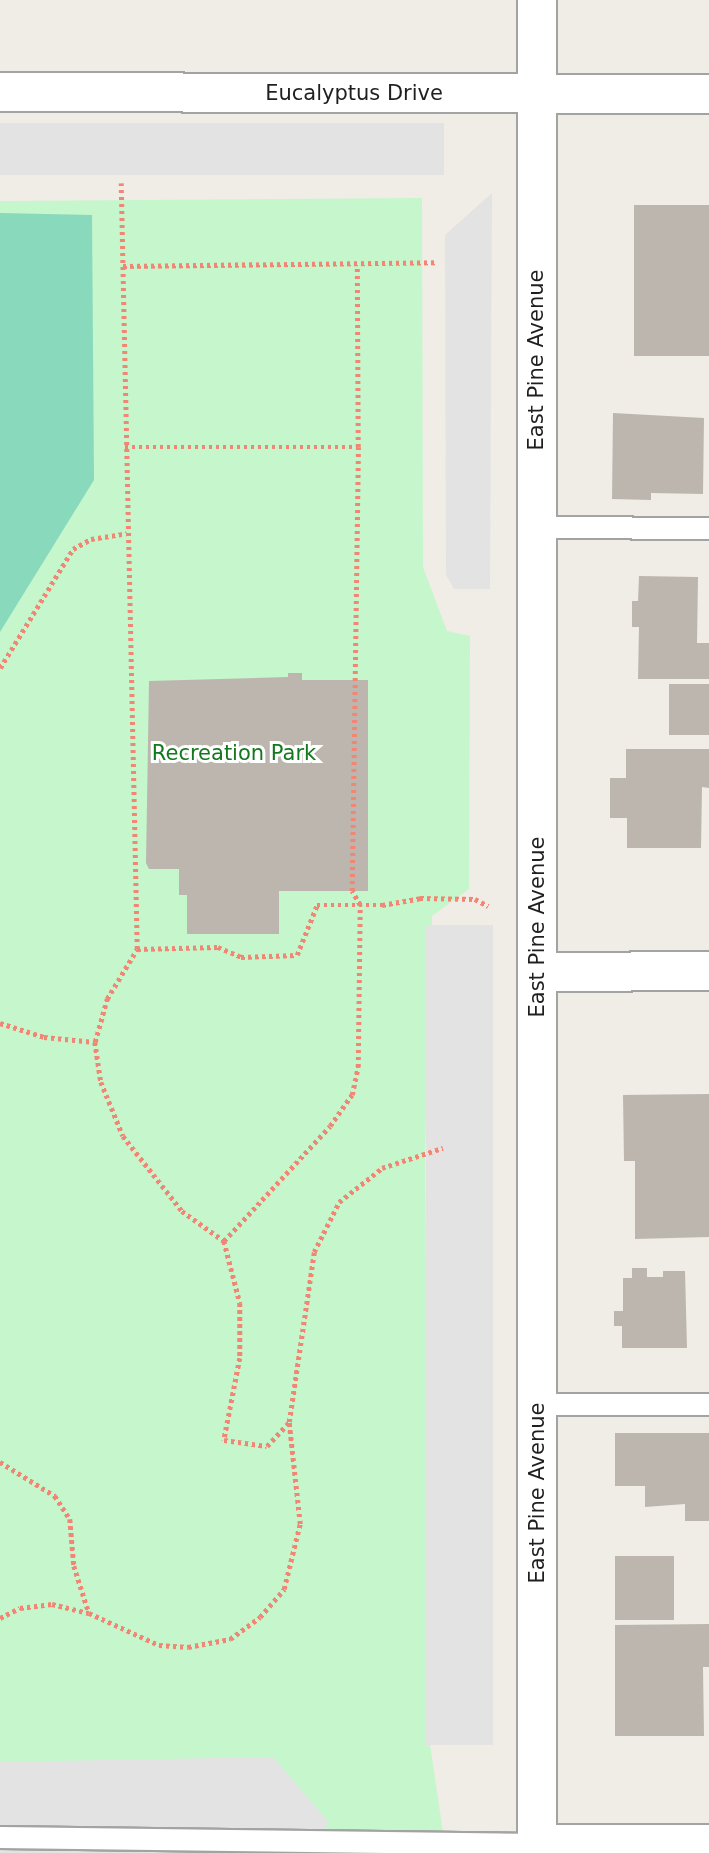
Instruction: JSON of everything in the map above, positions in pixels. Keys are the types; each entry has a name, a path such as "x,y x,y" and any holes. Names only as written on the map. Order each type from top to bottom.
{"street":[{"name":"East Pine Avenue","path":"537,0 537,1849"},
{"name":"Eucalyptus Drive","path":"0,92 709,94"},
{"path":"537,972 709,971"},
{"path":"537,1849 709,1844"}],"lane":[{"path":"535,527 709,528"},
{"path":"536,1404 709,1404"},
{"path":"0,1837 537,1849"}],"path":[{"path":"121,183 137,949 107,999 95,1042 101,1082 123,1136 182,1212 224,1241 240,1303 240,1358 224,1440 267,1446 289,1422"},
{"path":"123,266 438,262"},
{"path":"224,1241 281,1184 352,1095 358,1067 360,905 352,891 358,447 357,265"},
{"path":"125,447 358,447"},
{"path":"0,668 73,549 91,539 127,533"},
{"path":"137,949 218,947 241,957 297,955 317,905 360,905 420,898 475,899 492,907"},
{"path":"0,1023 44,1037 95,1042"},
{"path":"0,1618 20,1608 52,1604 89,1613 159,1646 188,1647 230,1639 260,1617 284,1589 300,1524 289,1422 314,1252 339,1202 382,1168 443,1148"},
{"path":"0,1462 55,1496 70,1519 74,1566 89,1613"}],"green space":[{"name":"Recreation Park","path":"422,198 423,567 447,631 470,636 469,889 432,916 425,1153 430,1744 446,1853 0,1853 0,201"},
{"path":"0,213 92,215 94,480 0,632"}],"shaded area":[{"path":"0,123 444,123 444,175 0,175"},
{"path":"492,193 490,589 454,589 446,575 445,235"},
{"path":"426,925 493,925 493,1745 426,1745"},
{"path":"273,1757 328,1821 318,1853 0,1853 0,1762"}],"building":[{"path":"634,205 709,205 709,356 634,356"},
{"path":"613,413 704,418 703,494 651,493 651,500 612,499"},
{"path":"639,576 698,577 697,643 709,643 709,679 638,679 639,627 632,627 632,601 638,601"},
{"path":"288,673 302,673 302,680 368,680 368,891 279,891 279,934 187,934 187,895 179,895 179,869 149,869 146,863 149,681 288,677"},
{"path":"669,684 709,684 709,735 669,735"},
{"path":"626,749 709,749 709,788 702,787 701,848 627,848 627,818 610,818 610,778 626,778"},
{"path":"709,1094 709,1237 635,1239 635,1161 624,1161 623,1095"},
{"path":"632,1268 647,1268 647,1277 663,1277 663,1271 685,1271 687,1348 622,1348 622,1326 614,1326 614,1311 623,1311 623,1278 632,1278"},
{"path":"615,1433 709,1433 709,1521 685,1521 685,1504 645,1507 645,1486 615,1486"},
{"path":"615,1556 674,1556 674,1620 615,1620"},
{"path":"709,1624 709,1667 703,1667 704,1736 615,1736 615,1625"}]}
